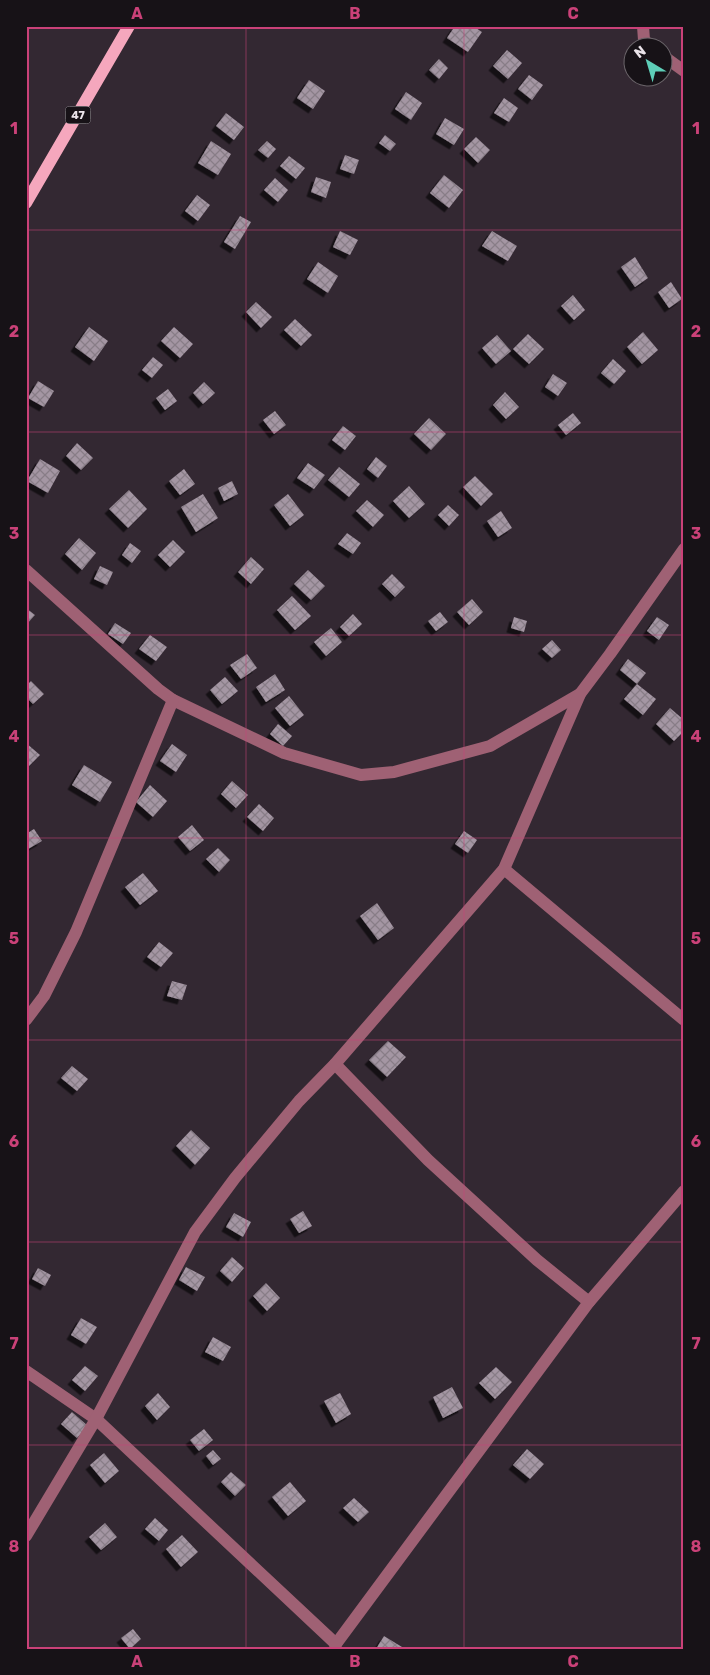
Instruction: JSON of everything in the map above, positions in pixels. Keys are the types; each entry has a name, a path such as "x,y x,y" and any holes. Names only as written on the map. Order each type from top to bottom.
{"main road":[{"name":"47","path":"26,204 129,26"}],"street":[{"path":"672,62 684,71"},
{"path":"26,1536 96,1419 195,1232 235,1178 299,1101 335,1064 504,869 580,694 684,549"},
{"path":"26,570 158,689 173,700 284,753 361,775 394,772 490,746 580,694"},
{"path":"26,1020 44,996 76,932 173,700"},
{"path":"504,869 684,1020"},
{"path":"335,1064 428,1160 537,1260 588,1302"},
{"path":"26,1371 96,1419 336,1646 588,1302 684,1191"}],"building":[{"path":"455,26 473,26 482,32 468,52 447,38"},
{"path":"507,50 522,63 508,79 493,66"},
{"path":"439,59 448,68 439,79 429,70"},
{"path":"529,75 543,85 532,100 518,89"},
{"path":"309,80 325,91 313,109 297,98"},
{"path":"406,92 422,103 411,120 395,109"},
{"path":"504,98 518,108 509,122 494,113"},
{"path":"226,113 244,127 234,140 216,126"},
{"path":"445,118 464,129 454,145 436,134"},
{"path":"385,135 396,144 390,151 379,143"},
{"path":"476,137 490,150 478,163 464,149"},
{"path":"211,141 231,154 218,175 198,163"},
{"path":"267,141 276,149 268,158 258,150"},
{"path":"345,155 359,160 354,174 340,169"},
{"path":"289,156 305,168 296,179 280,166"},
{"path":"444,175 463,190 449,208 430,193"},
{"path":"316,177 331,182 326,198 311,192"},
{"path":"275,178 288,190 278,202 264,190"},
{"path":"197,195 210,205 198,221 185,211"},
{"path":"240,216 251,222 235,249 224,242"},
{"path":"340,231 358,240 350,255 333,247"},
{"path":"492,231 517,246 508,261 482,246"},
{"path":"635,257 648,278 635,287 621,267"},
{"path":"318,262 338,276 328,293 307,279"},
{"path":"671,282 682,299 669,308 658,292"},
{"path":"573,295 585,310 574,320 561,306"},
{"path":"256,302 272,317 261,328 246,312"},
{"path":"295,319 312,335 301,346 284,330"},
{"path":"89,327 108,341 94,361 75,347"},
{"path":"174,327 193,344 180,358 161,341"},
{"path":"643,332 658,350 642,364 627,347"},
{"path":"528,334 544,349 529,364 513,349"},
{"path":"497,335 511,351 496,364 482,348"},
{"path":"153,357 163,365 152,378 142,370"},
{"path":"613,359 626,371 614,384 601,373"},
{"path":"553,374 567,383 558,396 545,387"},
{"path":"38,381 54,391 44,407 28,398"},
{"path":"204,382 215,393 203,404 193,393"},
{"path":"168,389 177,401 165,410 156,398"},
{"path":"505,392 519,407 506,419 493,405"},
{"path":"275,411 286,425 274,434 263,420"},
{"path":"573,413 581,423 566,435 558,425"},
{"path":"429,418 446,434 431,450 414,434"},
{"path":"343,426 356,436 345,450 332,440"},
{"path":"77,443 93,458 81,470 66,456"},
{"path":"376,457 387,466 378,478 367,469"},
{"path":"40,459 60,471 48,493 27,481"},
{"path":"308,463 325,475 314,489 297,478"},
{"path":"339,467 360,484 349,497 328,480"},
{"path":"184,469 195,484 180,495 169,481"},
{"path":"475,476 493,494 481,506 463,487"},
{"path":"232,481 238,494 224,501 218,488"},
{"path":"409,486 425,504 409,518 393,501"},
{"path":"129,490 147,509 128,528 109,509"},
{"path":"203,494 218,518 196,532 181,507"},
{"path":"288,494 304,515 290,526 274,505"},
{"path":"367,500 384,515 373,527 356,511"},
{"path":"448,505 459,515 449,526 438,515"},
{"path":"501,511 512,528 498,537 487,521"},
{"path":"347,533 361,543 353,554 338,544"},
{"path":"79,538 96,553 82,570 65,554"},
{"path":"173,540 185,552 170,567 158,555"},
{"path":"130,543 141,551 132,563 122,555"},
{"path":"251,557 264,569 251,584 238,572"},
{"path":"100,566 113,572 107,585 94,579"},
{"path":"308,570 325,586 311,600 294,584"},
{"path":"392,574 405,587 395,597 382,584"},
{"path":"292,596 311,616 295,630 277,610"},
{"path":"472,599 483,612 469,625 457,612"},
{"path":"26,608 35,615 26,625"},
{"path":"440,612 448,622 436,631 428,621"},
{"path":"353,614 362,624 349,636 340,627"},
{"path":"514,617 527,621 524,632 511,628"},
{"path":"657,617 669,625 659,640 647,631"},
{"path":"115,623 131,633 123,644 108,634"},
{"path":"331,628 342,642 326,656 314,642"},
{"path":"150,635 167,647 156,661 139,649"},
{"path":"552,640 561,650 552,658 542,649"},
{"path":"247,654 257,668 241,679 230,665"},
{"path":"628,659 646,673 637,684 620,670"},
{"path":"275,674 285,690 266,702 256,687"},
{"path":"225,677 238,691 222,704 210,690"},
{"path":"31,681 44,694 33,704 26,697 26,686"},
{"path":"637,684 656,699 643,715 624,699"},
{"path":"289,696 304,715 290,726 275,708"},
{"path":"670,708 684,720 684,731 674,741 656,724"},
{"path":"278,724 292,736 283,746 270,734"},
{"path":"26,743 40,755 29,766 26,764"},
{"path":"172,744 187,755 176,772 160,761"},
{"path":"84,765 112,782 100,802 72,785"},
{"path":"232,781 248,795 236,808 221,794"},
{"path":"150,785 167,801 153,817 136,802"},
{"path":"259,804 274,818 263,831 247,817"},
{"path":"192,825 204,840 190,851 178,837"},
{"path":"34,829 42,841 28,849 26,834"},
{"path":"464,831 477,840 468,853 455,844"},
{"path":"218,848 230,860 219,872 206,859"},
{"path":"143,873 158,891 140,905 125,887"},
{"path":"377,903 394,928 378,940 360,916"},
{"path":"159,942 173,953 161,967 147,957"},
{"path":"172,981 187,985 182,1000 167,996"},
{"path":"388,1041 406,1057 387,1077 369,1060"},
{"path":"72,1066 88,1079 77,1091 61,1078"},
{"path":"191,1130 210,1148 195,1165 176,1146"},
{"path":"303,1211 312,1226 299,1233 290,1219"},
{"path":"234,1213 251,1222 243,1237 226,1227"},
{"path":"232,1257 244,1268 232,1282 220,1271"},
{"path":"186,1267 205,1277 197,1291 179,1280"},
{"path":"38,1268 51,1275 45,1286 32,1279"},
{"path":"266,1283 280,1298 267,1311 253,1296"},
{"path":"81,1318 97,1327 86,1344 71,1335"},
{"path":"213,1337 231,1347 223,1361 205,1352"},
{"path":"85,1366 98,1376 85,1391 72,1380"},
{"path":"496,1367 512,1382 495,1399 479,1383"},
{"path":"452,1387 463,1408 443,1418 433,1397"},
{"path":"158,1393 170,1407 157,1420 145,1406"},
{"path":"340,1393 351,1414 336,1423 324,1401"},
{"path":"72,1412 88,1426 77,1438 61,1424"},
{"path":"204,1429 213,1440 199,1451 190,1440"},
{"path":"527,1449 544,1464 530,1479 513,1465"},
{"path":"213,1450 221,1459 213,1465 206,1456"},
{"path":"104,1453 119,1471 105,1483 90,1465"},
{"path":"231,1472 246,1485 235,1496 221,1482"},
{"path":"290,1482 306,1501 288,1516 272,1497"},
{"path":"354,1498 369,1512 358,1522 343,1508"},
{"path":"155,1518 168,1530 159,1541 145,1529"},
{"path":"105,1523 117,1537 101,1550 89,1537"},
{"path":"182,1535 198,1552 181,1567 166,1549"},
{"path":"133,1629 141,1639 130,1649 121,1638"},
{"path":"384,1636 402,1647 401,1649 376,1649"}]}
